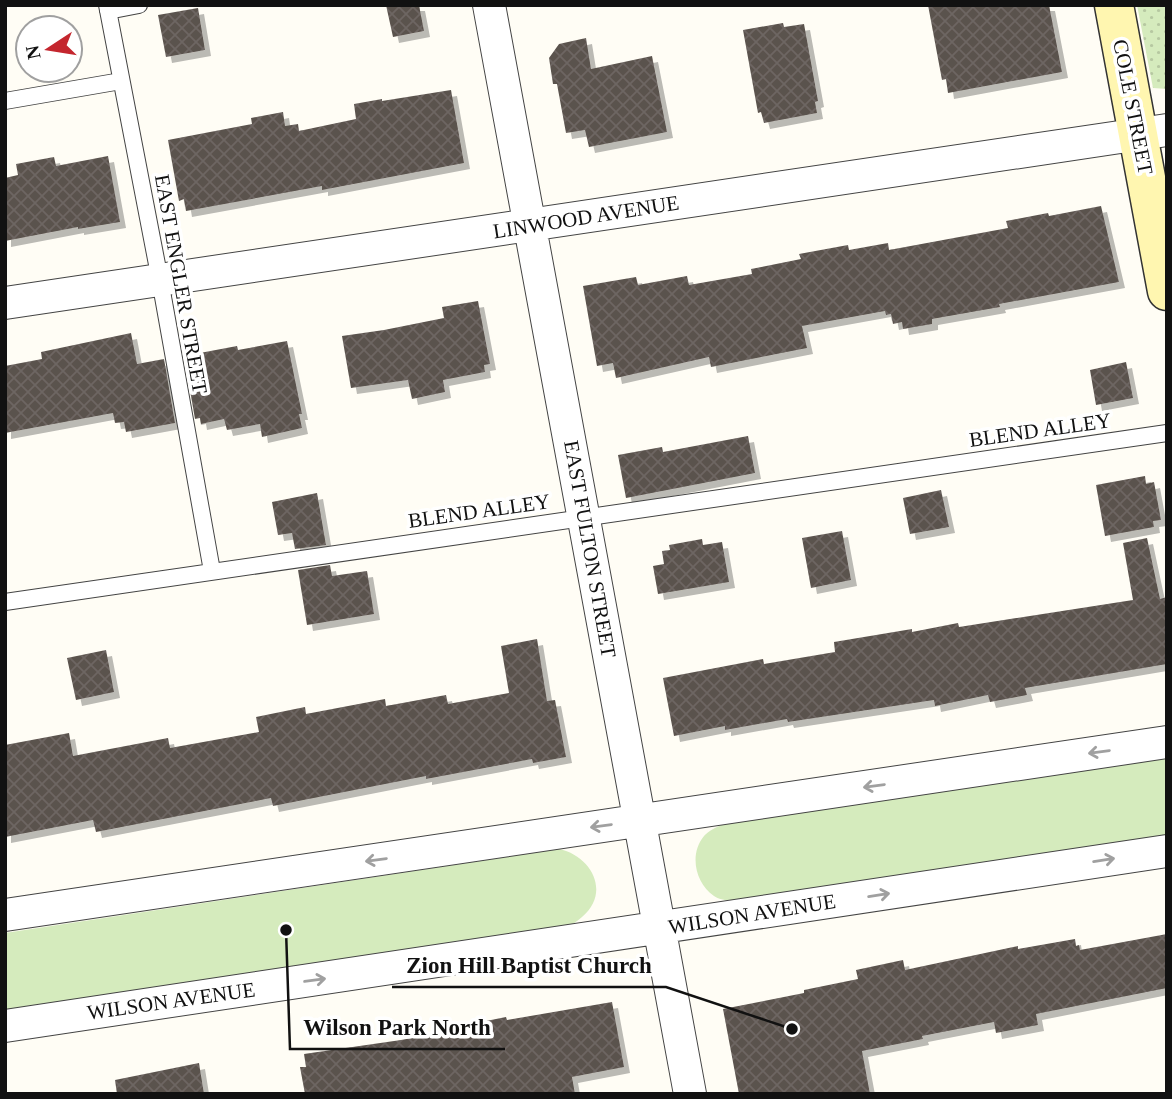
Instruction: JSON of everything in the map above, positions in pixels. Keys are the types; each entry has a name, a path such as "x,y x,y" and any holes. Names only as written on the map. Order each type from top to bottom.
{"street":[{"name":"EAST FULTON STREET","path":"489,5 690,1094"},
{"name":"COLE STREET","path":"1114,5 1152,132 1167,290"},
{"name":"LINWOOD AVENUE","path":"5,303 1152,132"},
{"path":"5,915 1167,742"},
{"name":"WILSON AVENUE","path":"5,1026 1167,850"}],"lane":[{"path":"107,8 139,5"},
{"name":"EAST ENGLER STREET","path":"107,8 212,571"},
{"path":"5,101 121,81"},
{"name":"BLEND ALLEY","path":"5,601 1167,433"}],"green space":[{"path":"1137,5 1167,5 1167,89 1153,88"},
{"path":"1167,757 1167,837 730,901 714,896 702,884 696,868 699,843 708,832 723,824"},
{"path":"559,849 581,859 594,877 596,887 591,907 568,927 5,1011 5,933"}],"building":[{"path":"386,5 419,5 424,31 393,37"},
{"path":"928,5 1049,5 1062,72 948,93 946,79 942,80"},
{"path":"198,8 205,50 166,57 158,15"},
{"path":"783,23 784,27 804,24 818,101 815,102 817,113 764,123 761,112 758,113 743,30"},
{"path":"586,38 591,69 652,56 667,132 589,147 585,130 566,133 549,58 559,44"},
{"path":"451,90 464,163 322,190 322,186 186,211 184,199 179,201 168,140 252,124 251,118 283,112 285,126 298,124 299,131 356,119 354,104"},
{"path":"108,156 120,222 5,241 5,178 18,175 16,164 54,157 56,166"},
{"path":"1101,206 1119,282 999,304 1000,307 932,319 932,324 903,329 902,322 893,324 891,314 886,315 885,311 802,326 807,348 711,367 709,357 616,378 613,363 597,366 583,286 636,277 638,285 687,276 689,285 752,274 751,269 801,259 799,254 848,245 849,250 888,243 889,250 1008,228 1006,221"},
{"path":"478,301 490,364 484,365 485,372 443,380 445,392 412,399 408,380 351,388 342,336 444,318 442,307"},
{"path":"131,333 137,364 164,359 175,423 126,432 124,422 115,423 113,413 5,433 5,366 42,359 41,352"},
{"path":"287,341 302,414 299,414 302,428 262,437 260,424 227,430 224,419 201,424 200,418 195,419 184,356 237,346 238,350"},
{"path":"1126,362 1133,398 1096,405 1090,370"},
{"path":"748,436 755,473 626,498 618,455 662,447 663,452"},
{"path":"1145,476 1146,484 1154,482 1161,520 1153,521 1154,527 1105,536 1096,485"},
{"path":"941,490 949,527 910,534 903,498"},
{"path":"317,493 326,545 295,549 292,533 278,535 272,502"},
{"path":"842,531 851,580 811,588 802,538"},
{"path":"1147,538 1160,599 1167,597 1167,664 1025,688 1027,695 990,702 988,695 935,706 934,700 725,730 725,726 674,736 663,678 763,659 764,664 835,652 834,642 912,629 912,632 958,623 959,627 1133,600 1123,543"},
{"path":"702,539 703,545 722,542 729,582 658,594 653,566 664,564 662,551 670,550 669,545"},
{"path":"330,565 332,576 367,571 374,614 307,625 298,570"},
{"path":"537,639 547,701 555,700 566,757 533,763 532,759 426,779 426,776 273,806 271,798 96,832 93,820 5,837 5,745 69,733 73,756 168,738 170,748 259,732 256,717 305,707 306,714 385,699 386,706 446,695 448,704 509,693 501,646"},
{"path":"106,650 114,692 76,700 67,658"},
{"path":"1167,934 1167,988 1036,1014 1038,1025 996,1033 994,1022 862,1051 870,1094 739,1094 723,1009 858,979 856,970 903,960 905,970 1018,946 1018,949 1075,939 1080,950"},
{"path":"612,1002 624,1067 572,1077 575,1094 305,1094 300,1067 306,1067 304,1054 467,1028 466,1025 506,1017 507,1020"},
{"path":"199,1063 204,1094 117,1094 115,1080"}],"place":[{"name":"Wilson Park North","path":"286,930"},
{"name":"Zion Hill Baptist Church","path":"792,1029"}]}
